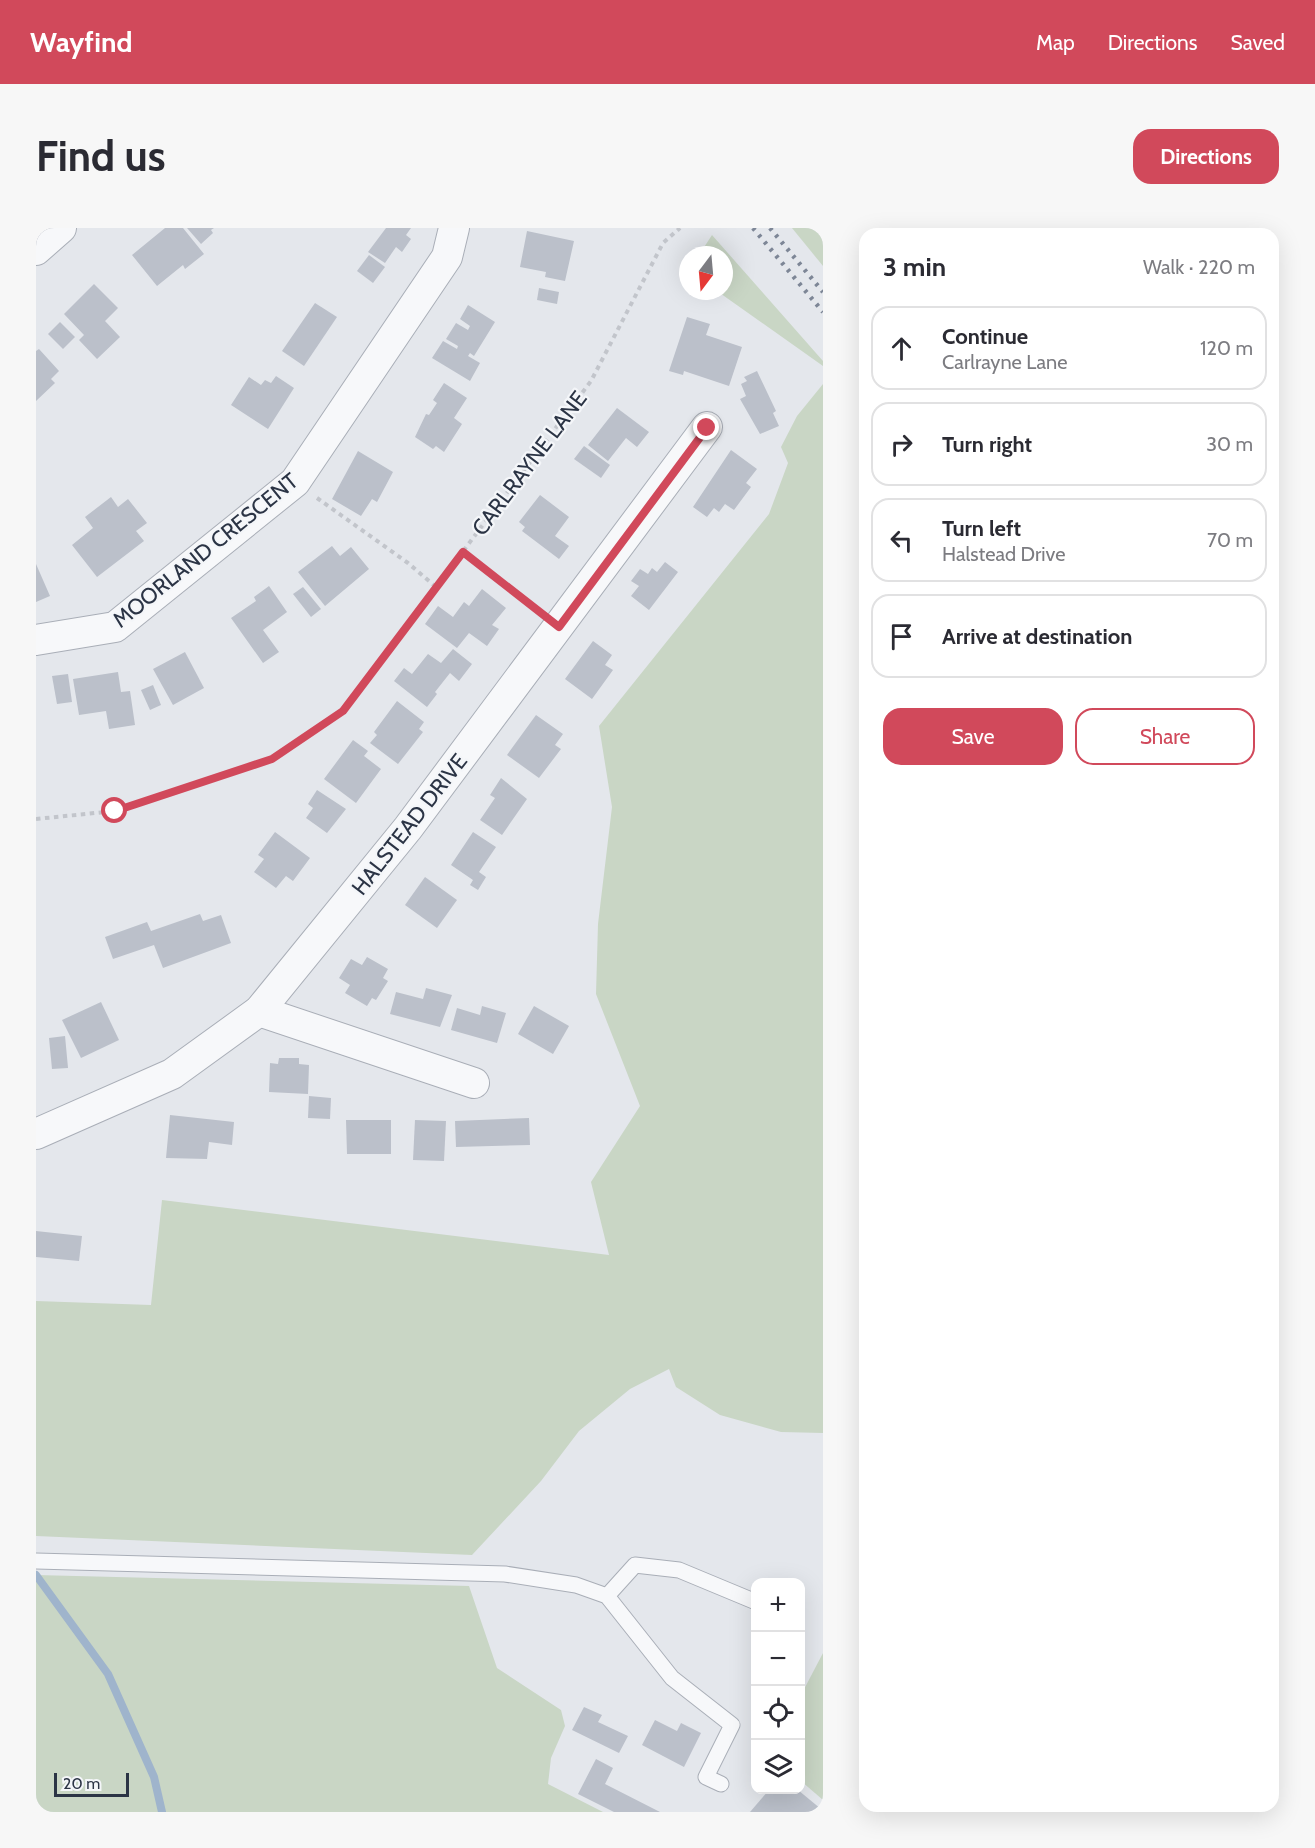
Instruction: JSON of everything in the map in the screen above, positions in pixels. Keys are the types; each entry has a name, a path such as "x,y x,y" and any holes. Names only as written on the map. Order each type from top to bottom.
{"street":[{"path":"36,250 61,228"},
{"name":"MOORLAND CRESCENT","path":"36,639 115,627 295,482 447,257 454,228"},
{"name":"HALSTEAD DRIVE","path":"36,1134 172,1074 259,1011 408,828 707,428"},
{"path":"259,1011 474,1083"}],"lane":[{"path":"36,1561 505,1574 576,1585 607,1596 672,1678 732,1725 706,1777 721,1784"},
{"path":"607,1596 635,1565 679,1570 751,1600"}],"path":[{"name":"CARLRAYNE LANE","path":"36,819 115,811 272,759 343,711 591,381 663,243 680,228"},
{"path":"295,482 408,563 436,587"},
{"path":"463,552 559,627"}],"green space":[{"path":"792,228 823,228 823,266"},
{"path":"712,235 722,246 705,246"},
{"path":"733,259 823,361 823,366 730,300 733,300"},
{"path":"823,384 823,1433 781,1432 720,1415 676,1387 669,1369 630,1389 579,1431 541,1481 472,1555 36,1536 36,1301 151,1305 162,1200 609,1255 591,1182 640,1106 596,994 598,924 612,807 599,726 769,514 788,463 781,447 797,416"},
{"path":"36,1575 469,1586 497,1668 561,1710 565,1726 551,1758 548,1784 603,1812 36,1812"},
{"path":"823,1653 823,1800 805,1784 805,1687"}],"building":[{"path":"165,228 183,228 204,254 185,269 183,265 157,286 132,255"},
{"path":"187,228 214,228 211,230 213,233 201,244"},
{"path":"386,228 411,228 406,235 411,239 402,252 396,247 385,263 368,252"},
{"path":"527,231 574,241 565,281 545,277 546,272 520,267"},
{"path":"369,255 385,267 373,283 357,271"},
{"path":"94,284 118,308 105,321 120,337 97,359 79,340 84,335 64,314"},
{"path":"539,288 559,292 557,304 537,300"},
{"path":"315,303 337,317 304,366 282,351"},
{"path":"468,305 495,322 474,356 470,353 468,356 480,363 470,381 432,358 443,341 457,349 458,346 446,339 456,323 468,330 470,326 460,319"},
{"path":"687,317 710,324 706,335 742,347 729,386 684,371 683,375 669,371"},
{"path":"60,322 75,337 63,349 48,334"},
{"path":"39,349 59,371 51,379 55,383 36,401 36,351"},
{"path":"757,371 776,411 773,413 779,426 760,434 740,399 746,396 741,384 747,381 744,377"},
{"path":"276,376 294,388 268,429 231,405 249,377 261,385 265,380 271,383"},
{"path":"444,383 467,398 454,418 462,424 444,452 436,446 433,449 415,437 426,414 429,415 437,403 433,400"},
{"path":"617,408 649,432 637,447 626,438 608,461 588,445"},
{"path":"584,446 610,465 601,478 574,459"},
{"path":"731,450 757,469 746,483 751,487 734,510 725,504 719,512 714,508 707,517 693,507"},
{"path":"358,451 393,472 377,502 372,499 361,516 332,499"},
{"path":"540,495 569,517 555,536 569,546 559,559 522,531 525,527 519,522"},
{"path":"111,497 118,507 128,499 147,523 136,531 144,541 97,577 72,545 93,528 85,517"},
{"path":"332,546 340,556 351,547 369,569 325,606 298,572"},
{"path":"665,562 678,572 649,610 631,596 639,586 631,581 640,569 648,574 652,568 657,572"},
{"path":"36,564 50,596 36,602"},
{"path":"269,586 287,612 263,630 279,652 263,663 231,618 256,601 254,597"},
{"path":"303,587 321,609 311,617 293,594"},
{"path":"482,589 506,608 492,625 499,629 487,646 469,633 457,648 425,624 438,606 453,617 464,602 469,606"},
{"path":"593,641 612,655 605,665 613,670 592,699 565,679"},
{"path":"453,649 472,664 459,681 450,673 427,707 394,681 404,668 412,674 428,654 441,663"},
{"path":"185,652 204,688 173,705 153,669"},
{"path":"118,672 121,692 130,691 135,725 109,729 106,711 79,715 73,679"},
{"path":"68,674 72,702 57,704 52,676"},
{"path":"153,685 161,705 150,710 141,690"},
{"path":"397,701 424,722 419,729 423,732 398,764 370,743 377,735 374,732"},
{"path":"536,715 563,734 555,745 561,749 539,778 507,755"},
{"path":"353,740 368,751 364,756 381,769 356,803 324,779"},
{"path":"501,778 527,799 502,835 480,820 495,798 490,795"},
{"path":"317,790 346,809 327,833 306,818 313,808 308,804"},
{"path":"275,832 310,858 293,881 286,876 276,888 254,872 264,859 258,855"},
{"path":"473,832 496,847 479,872 486,877 478,890 470,885 473,880 451,865"},
{"path":"425,877 457,900 437,928 405,905"},
{"path":"200,914 203,921 221,915 231,943 163,968 154,945 113,959 105,937 147,922 151,931"},
{"path":"367,957 388,969 383,978 388,981 376,1000 372,998 367,1006 345,993 350,985 339,978 351,959 362,965"},
{"path":"426,988 452,995 440,1027 390,1014 396,992 423,999"},
{"path":"101,1002 119,1040 81,1058 62,1020"},
{"path":"482,1006 506,1013 497,1043 451,1030 457,1008 480,1015"},
{"path":"534,1006 569,1026 553,1054 518,1034"},
{"path":"65,1036 68,1068 52,1069 49,1038"},
{"path":"279,1058 299,1058 299,1064 309,1065 308,1094 269,1092 270,1063 278,1064"},
{"path":"309,1096 331,1098 330,1119 308,1118"},
{"path":"170,1115 234,1122 232,1145 209,1142 207,1159 166,1158"},
{"path":"529,1118 530,1145 456,1147 455,1121"},
{"path":"346,1120 391,1120 391,1154 347,1154"},
{"path":"415,1120 446,1121 444,1161 413,1160"},
{"path":"36,1231 82,1236 79,1261 36,1257"},
{"path":"584,1707 602,1715 598,1722 628,1736 619,1753 572,1730"},
{"path":"655,1720 677,1731 681,1723 701,1733 684,1767 642,1745"},
{"path":"596,1759 613,1768 605,1784 660,1812 614,1812 578,1794"},
{"path":"766,1794 803,1794 821,1809 818,1812 750,1812"}],"waterway":[{"path":"36,1575 108,1674 154,1777 162,1812"}],"railway":[{"path":"753,228 823,312"},
{"path":"770,228 823,292"}],"route":[{"path":"115,811 272,759 343,711 463,552 559,627 707,428"}]}
